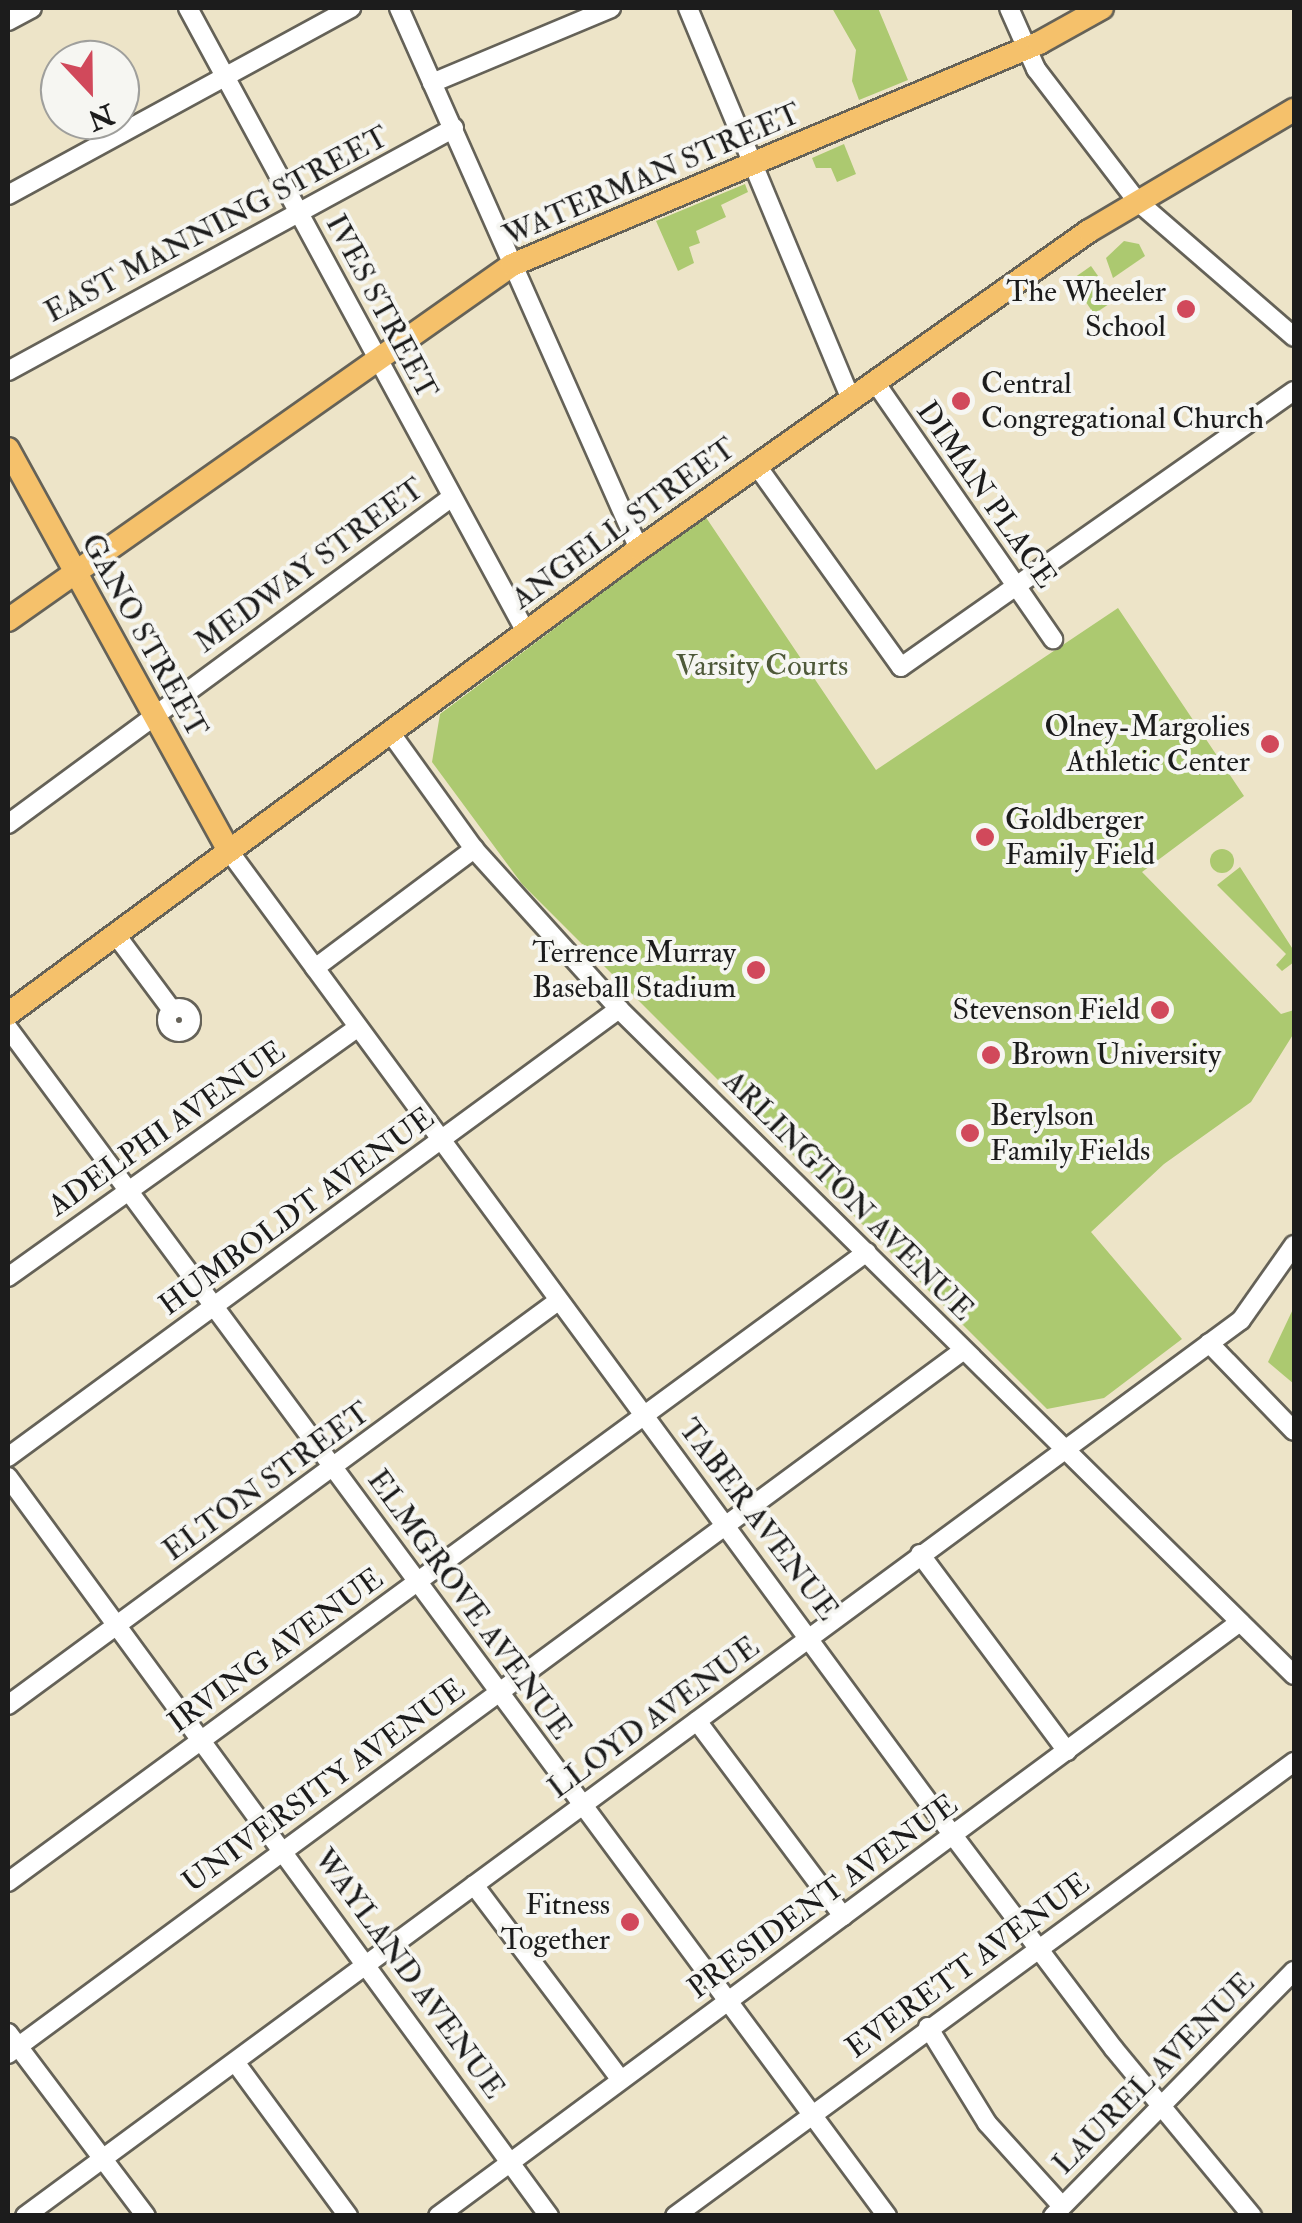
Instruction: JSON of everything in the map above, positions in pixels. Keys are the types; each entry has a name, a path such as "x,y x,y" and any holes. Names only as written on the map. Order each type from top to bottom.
{"main road":[{"name":"WATERMAN STREET","path":"8,620 512,265 1025,49 1102,8"},
{"name":"ANGELL STREET","path":"8,1014 638,549 875,382 1136,200 1294,110"},
{"name":"GANO STREET","path":"8,449 229,851"}],"street":[{"path":"8,21 32,8"},
{"name":"IVES STREET","path":"188,8 526,632"},
{"path":"8,196 351,8"},
{"path":"399,8 638,549"},
{"path":"432,83 611,8"},
{"path":"688,8 851,399"},
{"path":"1009,8 1025,49 1136,200 1294,337"},
{"name":"EAST MANNING STREET","path":"8,370 454,128"},
{"name":"DIMAN PLACE","path":"875,382 1053,639"},
{"path":"757,466 901,667 1294,390"},
{"name":"MEDWAY STREET","path":"8,824 452,496"},
{"name":"ARLINGTON AVENUE","path":"390,732 474,850 619,1008 1294,1675"},
{"path":"315,968 474,850"},
{"name":"TABER AVENUE","path":"229,851 443,1138 558,1301 812,1638 953,1835 1252,2216"},
{"path":"116,935 172,1010"},
{"name":"HUMBOLDT AVENUE","path":"8,1457 619,1008"},
{"name":"ADELPHI AVENUE","path":"8,1277 358,1026"},
{"name":"ELMGROVE AVENUE","path":"8,1028 887,2216"},
{"name":"LLOYD AVENUE","path":"25,2216 1251,1311 1294,1246"},
{"name":"IRVING AVENUE","path":"8,1882 867,1252"},
{"name":"ELTON STREET","path":"8,1705 558,1301"},
{"path":"1209,1343 1294,1431"},
{"name":"UNIVERSITY AVENUE","path":"11,2045 284,1851 964,1350"},
{"name":"WAYLAND AVENUE","path":"8,1477 512,2160 549,2216"},
{"path":"920,1554 1066,1751"},
{"name":"PRESIDENT AVENUE","path":"438,2216 1240,1622"},
{"path":"697,1721 842,1916"},
{"name":"EVERETT AVENUE","path":"675,2216 1294,1762"},
{"path":"474,1885 621,2080"},
{"name":"LAUREL AVENUE","path":"1057,2210 1164,2107 1294,1970"},
{"path":"928,2028 987,2123 1057,2210"},
{"path":"11,2045 146,2216"},
{"path":"235,2062 348,2216"}],"green space":[{"path":"832,8 878,8 908,80 859,100 852,81 856,50"},
{"path":"844,144 856,174 837,182 831,168 816,168 812,158"},
{"path":"745,184 748,192 721,205 726,217 696,231 700,243 689,247 694,263 678,271 656,221"},
{"path":"1124,241 1139,244 1145,256 1113,278 1106,258"},
{"path":"1091,266 1115,300 1094,314 1071,280"},
{"name":"Brown University","path":"705,516 876,770 1118,608 1244,796 1142,872 1281,1014 1294,1010 1294,1033 1251,1102 1164,1164 1091,1232 1182,1339 1104,1398 1047,1409 522,884 432,762 440,714"},
{"path":"1217,849 1227,849 1234,861 1227,873 1217,873 1210,866 1210,856"},
{"path":"1240,867 1294,951 1294,962 1282,971 1276,965 1286,954 1217,885"},
{"path":"1294,1307 1294,1384 1268,1362"}],"place":[{"name":"The Wheeler School","path":"1186,309"},
{"name":"Central Congregational Church","path":"961,401"},
{"name":"Olney-Margolies Athletic Center","path":"1270,744"},
{"name":"Goldberger Family Field","path":"985,837"},
{"name":"Terrence Murray Baseball Stadium","path":"756,970"},
{"name":"Stevenson Field","path":"1160,1010"},
{"name":"Brown University","path":"991,1055"},
{"name":"Berylson Family Fields","path":"970,1133"},
{"name":"Fitness Together","path":"630,1922"}],"park label":[{"name":"Varsity Courts","path":"762,666"}]}
